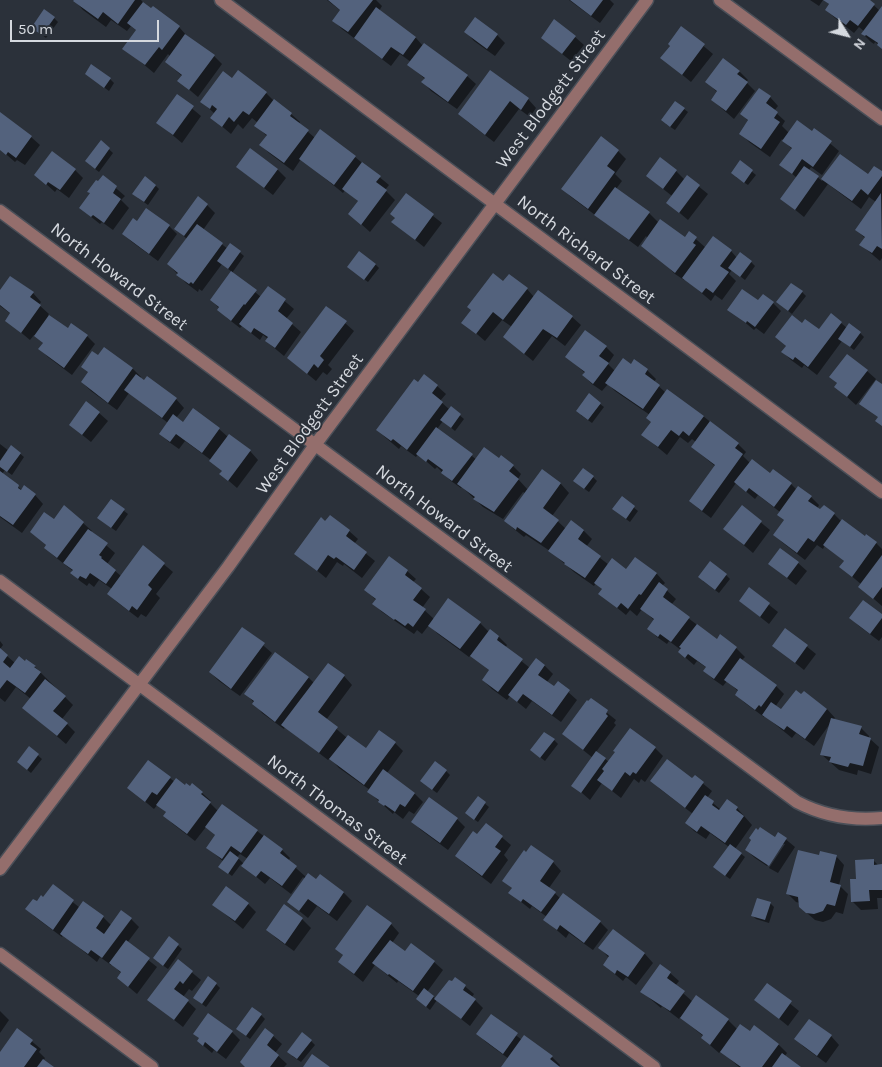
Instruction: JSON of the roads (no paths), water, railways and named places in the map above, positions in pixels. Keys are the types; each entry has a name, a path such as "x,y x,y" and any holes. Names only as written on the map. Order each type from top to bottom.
{"street":[{"name":"North Richard Street","path":"221,0 882,492"},
{"name":"West Blodgett Street","path":"0,869 228,567 315,445 647,0"},
{"path":"720,0 882,119"},
{"name":"North Howard Street","path":"0,211 797,802 813,810 834,816 863,820 882,818"},
{"name":"North Thomas Street","path":"0,581 654,1067"},
{"path":"0,954 152,1067"}]}
